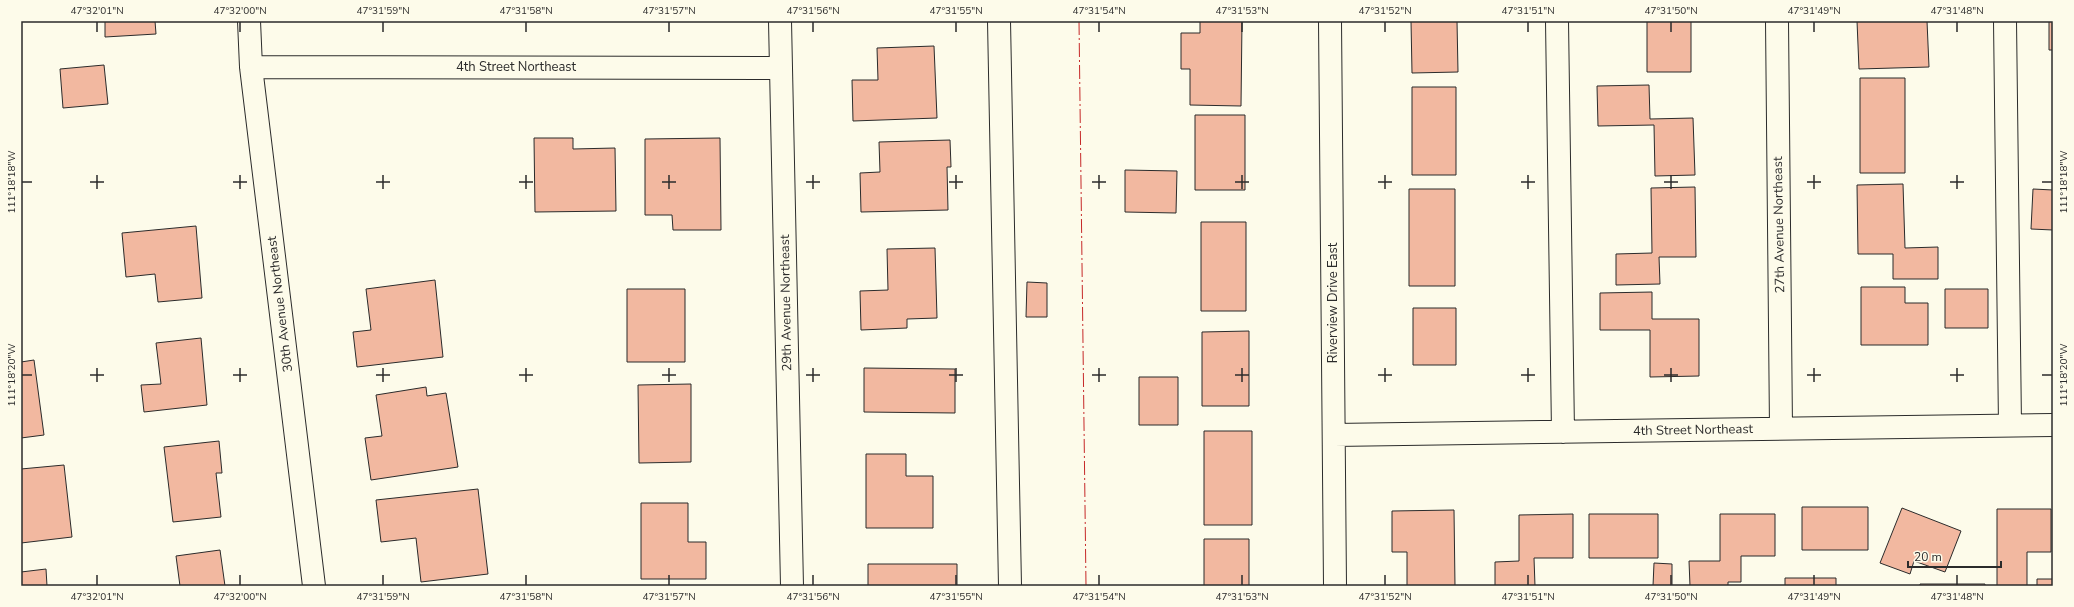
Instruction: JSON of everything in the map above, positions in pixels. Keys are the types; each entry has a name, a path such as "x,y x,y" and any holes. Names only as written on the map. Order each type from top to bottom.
{"street":[{"name":"30th Avenue Northeast","path":"249,21 251,66 314,586"},
{"name":"29th Avenue Northeast","path":"780,21 792,586"},
{"path":"999,21 1010,586"},
{"name":"Riverview Drive East","path":"1330,21 1334,586"},
{"path":"1558,21 1563,432"},
{"name":"27th Avenue Northeast","path":"1777,21 1781,428"},
{"path":"2005,21 2010,426"},
{"name":"4th Street Northeast","path":"251,66 781,68"},
{"name":"4th Street Northeast","path":"1334,435 2053,425"}],"building":[{"path":"105,21 155,21 156,34 105,37"},
{"path":"1200,21 1242,21 1241,106 1190,105 1190,69 1181,69 1181,33 1200,33"},
{"path":"1411,21 1457,21 1458,72 1412,73"},
{"path":"1647,21 1691,21 1691,72 1647,72"},
{"path":"1857,21 1927,21 1929,67 1859,69"},
{"path":"2049,21 2053,21 2053,50 2049,50"},
{"path":"934,46 937,118 853,121 852,80 878,80 877,48"},
{"path":"104,65 108,104 63,108 60,69"},
{"path":"1860,78 1905,78 1905,173 1860,173"},
{"path":"1649,85 1650,119 1693,118 1695,175 1655,176 1654,125 1598,126 1597,86"},
{"path":"1412,87 1456,87 1456,175 1412,175"},
{"path":"1195,115 1245,115 1245,190 1195,190"},
{"path":"534,138 573,138 573,149 615,148 616,211 535,212"},
{"path":"720,138 721,230 673,230 672,215 645,215 645,139"},
{"path":"950,140 951,167 947,167 948,210 861,212 860,173 880,172 879,142"},
{"path":"1125,170 1177,171 1176,213 1125,212"},
{"path":"1903,184 1905,248 1938,247 1938,279 1893,279 1893,254 1858,254 1857,185"},
{"path":"1695,187 1696,257 1659,257 1660,284 1616,285 1616,254 1652,253 1651,188"},
{"path":"1409,189 1455,189 1455,286 1409,286"},
{"path":"2033,189 2053,190 2053,230 2031,229"},
{"path":"1201,222 1246,222 1246,311 1201,311"},
{"path":"196,226 202,298 158,302 155,274 126,277 122,233"},
{"path":"935,248 937,318 907,319 907,328 861,330 860,291 888,290 887,249"},
{"path":"435,280 443,357 357,367 353,332 371,330 366,289"},
{"path":"1027,282 1047,283 1047,317 1026,317"},
{"path":"1861,287 1905,287 1905,303 1928,303 1928,345 1861,345"},
{"path":"627,289 685,289 685,362 627,362"},
{"path":"1945,289 1988,289 1988,328 1945,328"},
{"path":"1652,292 1652,319 1699,319 1699,376 1650,377 1650,330 1600,330 1600,293"},
{"path":"1413,308 1456,308 1456,365 1413,365"},
{"path":"1249,331 1249,406 1202,406 1202,332"},
{"path":"201,338 207,405 144,412 141,385 161,384 156,343"},
{"path":"34,360 44,435 21,438 21,362"},
{"path":"864,368 955,369 955,413 864,412"},
{"path":"1139,377 1178,377 1178,425 1139,425"},
{"path":"691,384 691,462 639,463 638,385"},
{"path":"426,387 427,396 446,393 458,467 371,480 365,438 382,436 376,395"},
{"path":"1204,431 1252,431 1252,525 1204,525"},
{"path":"219,441 222,473 216,473 221,517 173,522 164,447"},
{"path":"866,454 906,454 906,476 933,476 933,528 866,528"},
{"path":"64,465 72,537 21,543 21,469"},
{"path":"478,489 488,574 421,582 416,538 381,542 376,500"},
{"path":"641,503 688,503 688,542 706,542 706,579 641,579"},
{"path":"1802,507 1868,507 1868,550 1802,550"},
{"path":"1902,508 1961,531 1945,572 1914,561 1910,574 1880,563"},
{"path":"1997,509 2051,509 2051,552 2027,552 2027,586 1997,586"},
{"path":"1454,510 1455,586 1407,586 1407,552 1392,552 1392,511"},
{"path":"1573,514 1573,558 1534,558 1535,586 1495,586 1495,562 1519,561 1519,515"},
{"path":"1589,514 1658,514 1658,558 1589,558"},
{"path":"1720,514 1775,514 1775,556 1741,556 1741,582 1728,582 1728,586 1690,586 1689,561 1720,561"},
{"path":"1204,539 1249,539 1249,586 1204,586"},
{"path":"220,550 225,586 180,586 176,556"},
{"path":"1654,563 1672,564 1672,586 1653,586"},
{"path":"868,564 957,564 957,586 868,586"},
{"path":"46,569 47,586 21,586 21,572"},
{"path":"1785,578 1836,578 1836,586 1785,586"},
{"path":"2037,579 2053,579 2053,586 2037,586"},
{"path":"1920,584 1985,584 1985,586 1920,586"}],"power":[{"path":"1079,21 1086,586"}]}
